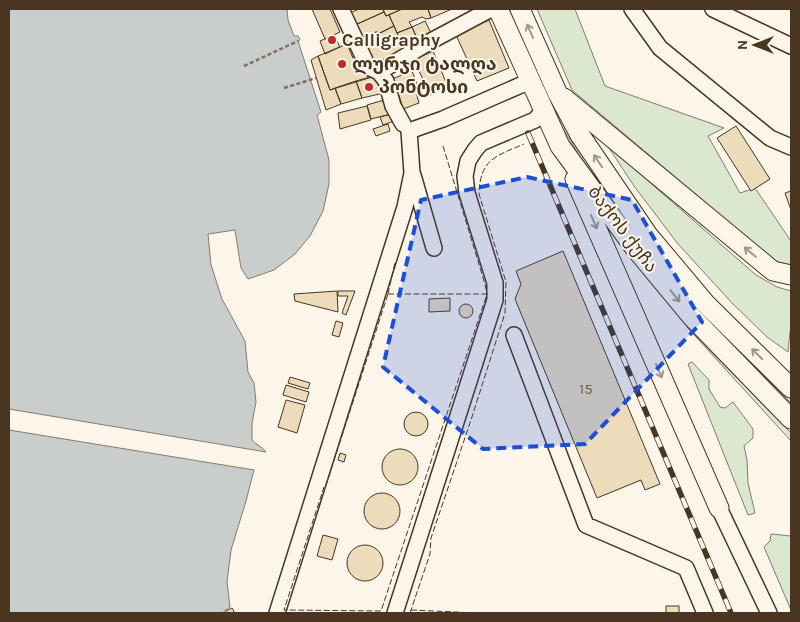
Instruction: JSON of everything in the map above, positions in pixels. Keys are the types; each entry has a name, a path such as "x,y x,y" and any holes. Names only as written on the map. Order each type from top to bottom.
{"main road":[{"name":"ბაქოს ქუჩა","path":"498,9 560,146 634,247 692,317 791,419"},
{"name":"ბაქოს ქუჩა","path":"520,9 557,92 580,135 648,235 706,304 791,388"},
{"path":"557,92 773,271 791,275"},
{"path":"560,146 719,508"}],"street":[{"path":"341,9 368,67 379,72 386,81 394,106 403,124"},
{"path":"379,72 431,41 491,9"},
{"path":"632,9 660,48 770,138 791,147"},
{"path":"712,9 791,46"},
{"path":"434,248 412,173 409,132 531,82"},
{"path":"396,613 495,300 495,283 467,193 465,176 468,161 481,143 535,120 544,110"},
{"path":"277,613 402,217 412,173"},
{"path":"514,335 586,525 686,568 705,613"},
{"path":"719,508 769,613"}],"path":[{"path":"244,66 298,41"},
{"path":"284,88 316,78"}],"highlighted area":[{"path":"527,177 632,200 702,322 585,444 483,449 383,367 421,200"}],"green space":[{"path":"506,9 511,9 609,193 791,395 791,403 714,326 663,271 611,204 550,107"},
{"path":"537,9 575,9 605,86 724,128 708,136 740,193 755,188 791,241 791,267 774,260 572,90"},
{"path":"607,145 756,275 777,287 791,291 791,326 788,352 767,337 732,303 678,244 634,186"},
{"path":"686,326 791,433 791,441"},
{"path":"692,362 709,380 709,389 720,407 725,408 733,402 753,429 753,438 744,446 748,483 755,513 748,515 688,364"},
{"path":"771,534 791,536 791,610 764,547 770,541"}],"shaded area":[{"path":"9,9 287,9 288,20 294,36 298,36 300,40 298,41 321,112 317,115 329,160 329,184 323,211 310,236 295,254 274,270 248,279 241,268 235,230 208,234 211,265 222,299 245,341 248,372 254,383 256,402 252,423 252,440 266,452 9,409"},
{"path":"9,430 254,470 231,550 227,582 230,607 224,613 9,613"}],"building":[{"path":"312,9 330,9 340,32 325,39"},
{"path":"359,9 383,9 384,12 355,25 350,13"},
{"path":"383,9 402,9 386,16"},
{"path":"402,9 428,9 431,18 426,19 422,17 409,22 412,27 397,33 389,15"},
{"path":"428,9 452,9 431,18"},
{"path":"384,12 386,16 389,15 394,26 380,33 376,32 361,38 355,25"},
{"path":"489,20 509,68 477,81 456,35"},
{"path":"425,21 431,33 419,43 412,27"},
{"path":"394,26 405,50 374,64 361,38 376,32 380,33"},
{"path":"412,27 419,43 405,50 397,33"},
{"path":"334,35 340,47 325,54 320,41"},
{"name":"ლურჯი ტალღა","path":"347,44 353,58 358,56 372,77 330,90 318,56"},
{"path":"433,51 448,87 430,95 414,60"},
{"path":"318,56 330,90 335,88 341,104 326,110 311,60"},
{"path":"412,71 417,84 398,92 392,79"},
{"name":"პონტოსი","path":"377,75 384,93 362,98 356,81"},
{"path":"356,81 362,98 341,104 335,88"},
{"path":"414,85 419,103 403,109 398,92"},
{"path":"384,100 391,114 371,119 367,105"},
{"path":"367,106 371,120 340,129 338,113"},
{"path":"391,114 394,121 383,125 380,117"},
{"path":"388,124 390,131 376,136 373,129"},
{"path":"736,126 770,179 751,191 717,138"},
{"path":"791,191 791,210 785,193"},
{"path":"563,251 660,484 645,490 641,480 597,498 515,299 521,284 516,271"},
{"path":"337,291 338,312 295,301 294,294"},
{"path":"338,291 355,291 346,315 342,313 348,296 338,296"},
{"path":"450,298 450,311 429,312 429,299"},
{"path":"466,304 471,306 473,311 471,316 466,318 461,316 459,311 461,306"},
{"path":"336,321 343,323 339,337 332,335"},
{"path":"290,377 310,383 308,389 288,383"},
{"path":"286,385 309,392 306,402 283,395"},
{"path":"286,400 305,405 297,433 278,427"},
{"path":"416,412 424,416 428,424 424,432 416,436 408,432 404,424 408,416"},
{"path":"400,449 407,450 413,454 417,460 417,474 413,480 407,484 400,485 393,484 387,480 383,474 382,467 383,460 387,454 393,450"},
{"path":"340,453 346,455 344,462 338,460"},
{"path":"382,493 389,494 395,498 399,504 399,518 395,524 389,528 382,529 375,528 369,524 365,518 364,511 365,504 369,498 375,494"},
{"path":"323,535 338,539 332,560 317,556"},
{"path":"365,545 372,546 378,550 382,556 382,570 378,576 372,580 365,581 358,580 352,576 348,570 347,563 348,556 352,550 358,546"},
{"path":"666,606 679,606 679,613 666,613"},
{"path":"232,608 235,613 226,613 226,611"}],"railway":[{"path":"528,133 731,613"}],"fence":[{"path":"410,613 430,554 431,538 505,313 506,282 479,194 480,182 486,166 491,160 524,144"},
{"path":"443,146 487,294"},
{"path":"388,294 395,262"},
{"path":"388,294 487,294 381,611 284,610 388,294"},
{"path":"411,610 478,613"}],"place":[{"name":"Calligraphy","path":"332,40"},
{"name":"ლურჯი ტალღა","path":"342,64"},
{"name":"პონტოსი","path":"369,87"}]}
